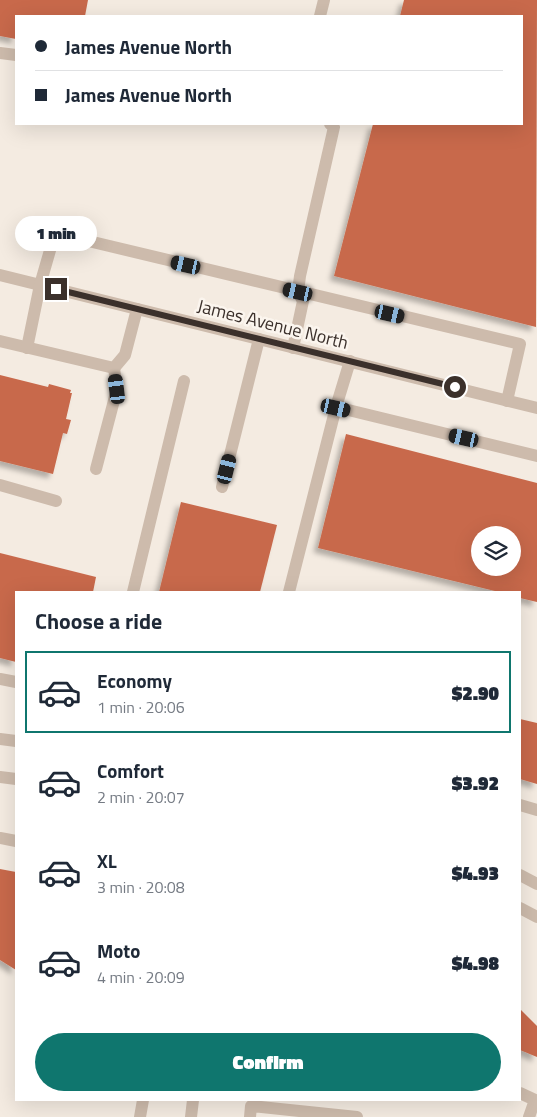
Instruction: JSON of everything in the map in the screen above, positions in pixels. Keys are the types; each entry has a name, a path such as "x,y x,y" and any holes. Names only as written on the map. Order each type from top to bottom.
{"street":[{"path":"320,15 324,0"},
{"path":"0,53 15,55"},
{"path":"293,348 303,301 298,292 300,276 334,126 332,125"},
{"path":"27,348 40,285 55,233 520,344 507,401"},
{"name":"James Avenue North","path":"0,275 537,408"},
{"path":"96,469 117,389 114,368 124,355 137,309"},
{"path":"222,487 259,339"},
{"path":"0,341 114,368"},
{"path":"289,591 336,408 350,361"},
{"path":"133,591 184,381"},
{"path":"336,408 537,456"},
{"path":"0,485 56,501"},
{"path":"0,679 15,682"},
{"path":"0,739 15,741"},
{"path":"0,777 15,779"},
{"path":"521,805 537,810"},
{"path":"0,838 15,841"},
{"path":"521,876 537,884"},
{"path":"521,909 537,917"},
{"path":"521,1093 535,1100 529,1117"},
{"path":"140,1117 143,1101"},
{"path":"191,1117 193,1101"},
{"path":"251,1108 357,1117"}],"building":[{"path":"0,0 88,0 85,15 15,15 15,39 0,36"},
{"path":"404,0 537,0 536,327 334,276 373,125 523,125 523,15 400,15"},
{"path":"0,375 48,387 49,384 71,390 66,419 71,420 67,434 63,433 53,474 0,461"},
{"path":"346,434 537,483 537,602 521,598 521,591 495,591 318,548"},
{"path":"181,502 277,525 260,591 159,591"},
{"path":"0,553 96,577 93,591 15,591 15,662 0,658"},
{"path":"521,719 537,723 537,784 521,779"},
{"path":"0,869 15,872 15,969 0,960"},
{"path":"521,1010 537,1026 537,1057 521,1050"}],"route":[{"path":"56,289 455,387"}]}
